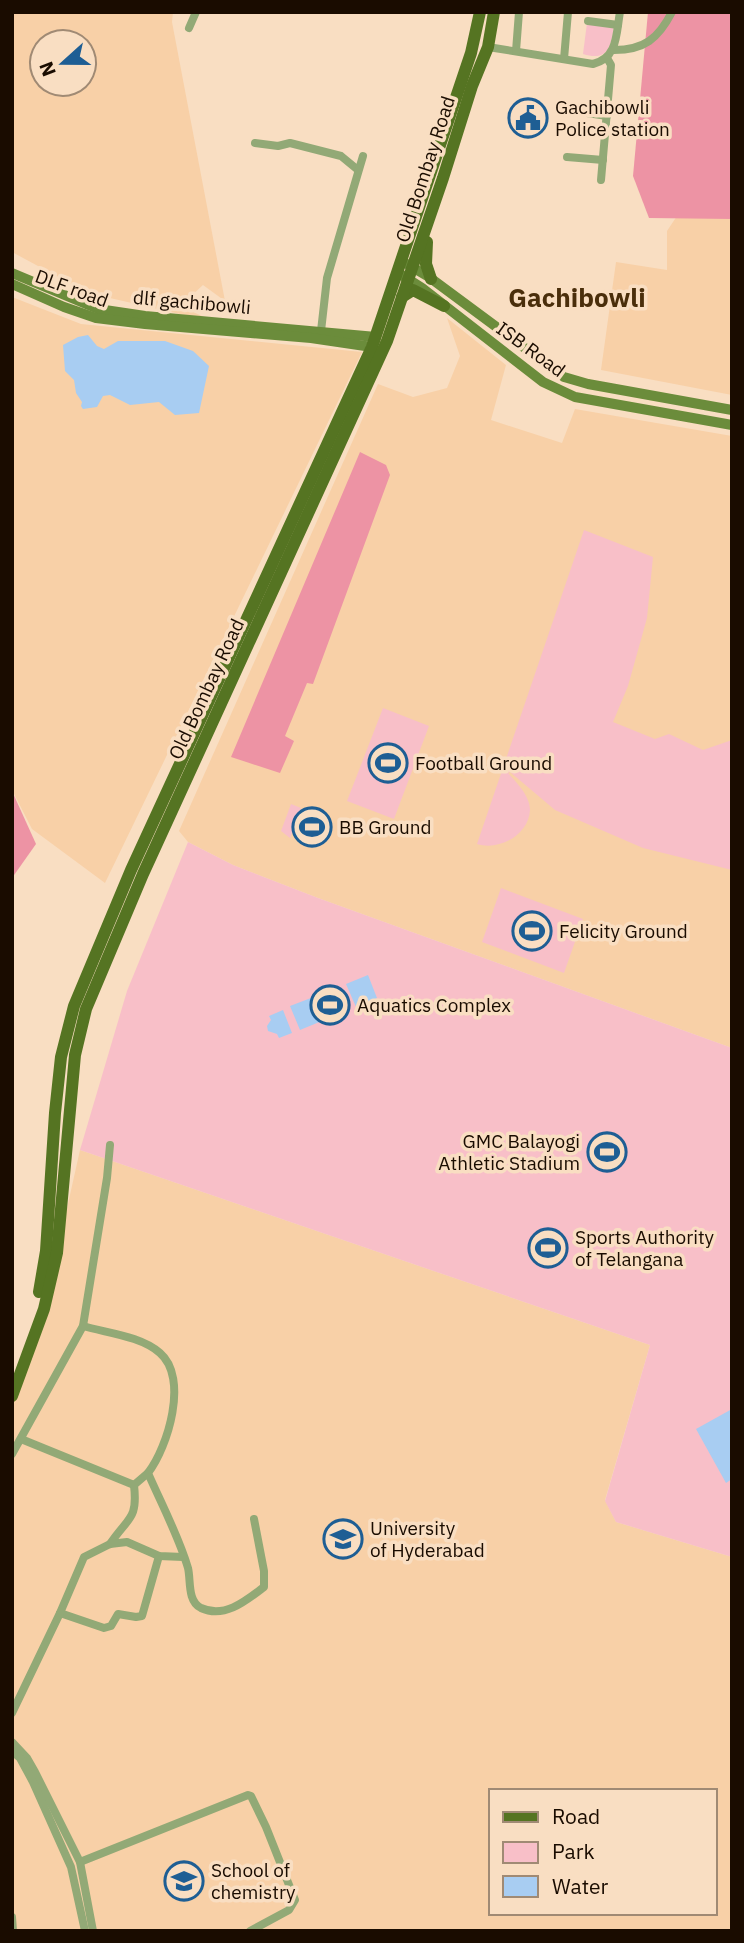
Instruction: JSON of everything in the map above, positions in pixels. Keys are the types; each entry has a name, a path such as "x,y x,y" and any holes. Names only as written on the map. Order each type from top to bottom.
{"main road":[{"path":"405,270 472,70 480,12"},
{"name":"Old Bombay Road","path":"12,1396 44,1309 57,1253 75,1055 86,1009 148,848 271,563 430,218 472,70 488,47 494,12"},
{"path":"430,218 425,257 431,279"},
{"name":"Old Bombay Road","path":"12,1375 43,1276 62,1053 75,1006 88,970 367,387 387,341 401,298 405,270"},
{"name":"ISB Road","path":"405,270 431,279 564,377 588,384 732,410"},
{"name":"ISB Road","path":"405,270 444,306 543,382 560,391 575,397 732,425"},
{"name":"dlf gachibowli","path":"12,273 98,309 145,316 321,331 374,342"},
{"name":"DLF road","path":"12,284 96,318 374,342"},
{"path":"401,298 413,290 444,306"},
{"path":"691,418 693,404"}],"street":[{"path":"189,28 196,12"},
{"path":"516,51 519,12"},
{"path":"564,59 568,12"},
{"path":"488,47 593,64 607,58 614,50 620,12"},
{"path":"614,50 638,48 648,42 664,27 672,12"},
{"path":"588,21 618,25"},
{"path":"601,180 611,65 607,58"},
{"path":"574,111 607,116"},
{"path":"255,143 278,146 290,143 341,156 358,170"},
{"path":"321,331 327,278 363,156"},
{"path":"567,157 603,160"},
{"path":"12,1454 83,1326 110,1145"},
{"path":"83,1326 141,1343 160,1353 171,1367 174,1388 167,1437 158,1460 134,1485"},
{"path":"22,1438 134,1485"},
{"path":"148,1473 188,1570 190,1589 195,1602 201,1608 228,1610 264,1587 254,1519"},
{"path":"110,1544 123,1524 132,1517 136,1505 134,1485"},
{"path":"12,1713 84,1557 110,1544 127,1542 159,1556 183,1557"},
{"path":"60,1613 104,1628 111,1626 118,1614 142,1616 159,1556"},
{"path":"12,1742 36,1772 80,1862 93,1931"},
{"path":"12,1751 23,1763 71,1867 85,1931"},
{"path":"80,1862 248,1795 266,1827 295,1900 289,1910 250,1931"},
{"path":"12,1917 13,1931"}],"shaded area":[{"path":"12,12 173,12 172,22 225,301 203,285 180,306 215,322 88,293 12,252"},
{"path":"648,12 732,12 732,219 649,218 633,176"},
{"path":"732,178 732,395 601,370 616,262 667,270 667,231 701,180"},
{"path":"12,297 81,324 362,352 105,883 32,829 12,790"},
{"path":"447,318 506,365 491,420 562,443 575,409 732,436 732,1048 233,865 188,842 179,831 378,384 413,397 447,388 460,356"},
{"path":"360,452 386,465 390,475 313,684 307,683 285,736 294,741 280,773 231,757"},
{"path":"12,791 36,844 12,878"},
{"name":"University of Hyderabad","path":"80,1150 650,1345 605,1500 616,1522 732,1557 732,1931 12,1931 12,1395 57,1253"}],"green space":[{"path":"587,23 614,26 609,46 603,54 583,54"},
{"path":"584,530 653,557 647,618 628,686 613,722 655,739 669,734 703,750 732,740 732,870 643,848 555,810 510,772 508,773 528,800 528,819 519,834 503,843 486,846 477,844"},
{"name":"Football Ground","path":"383,708 429,726 394,819 347,801"},
{"path":"291,804 301,808 290,838 281,831"},
{"name":"BB Ground","path":"309,809 326,816 315,845 298,839"},
{"name":"Sports Authority of Telangana","path":"188,842 233,865 318,898 732,1048 732,1557 616,1522 605,1501 650,1345 80,1150 127,991"},
{"name":"Felicity Ground","path":"501,888 583,919 564,973 482,942"}],"water":[{"path":"88,335 97,346 104,349 118,341 165,341 193,351 209,366 199,413 175,415 159,402 130,405 110,395 103,396 97,407 83,409 74,380 65,371 63,345"},
{"path":"368,975 377,998 356,1007 346,984"},
{"path":"337,988 346,1011 300,1030 290,1006"},
{"path":"283,1010 292,1033 279,1038 277,1034 268,1031 267,1026 271,1020 269,1016"},
{"path":"732,1409 732,1479 726,1483 696,1429"}],"place":[{"name":"Gachibowli Police station","path":"528,118"},
{"name":"Football Ground","path":"388,763"},
{"name":"BB Ground","path":"312,827"},
{"name":"Felicity Ground","path":"532,931"},
{"name":"Aquatics Complex","path":"330,1005"},
{"name":"GMC Balayogi Athletic Stadium","path":"607,1152"},
{"name":"Sports Authority of Telangana","path":"548,1248"},
{"name":"University of Hyderabad","path":"343,1539"},
{"name":"School of chemistry","path":"184,1881"}],"district":[{"name":"Gachibowli","path":"577,298"}]}
